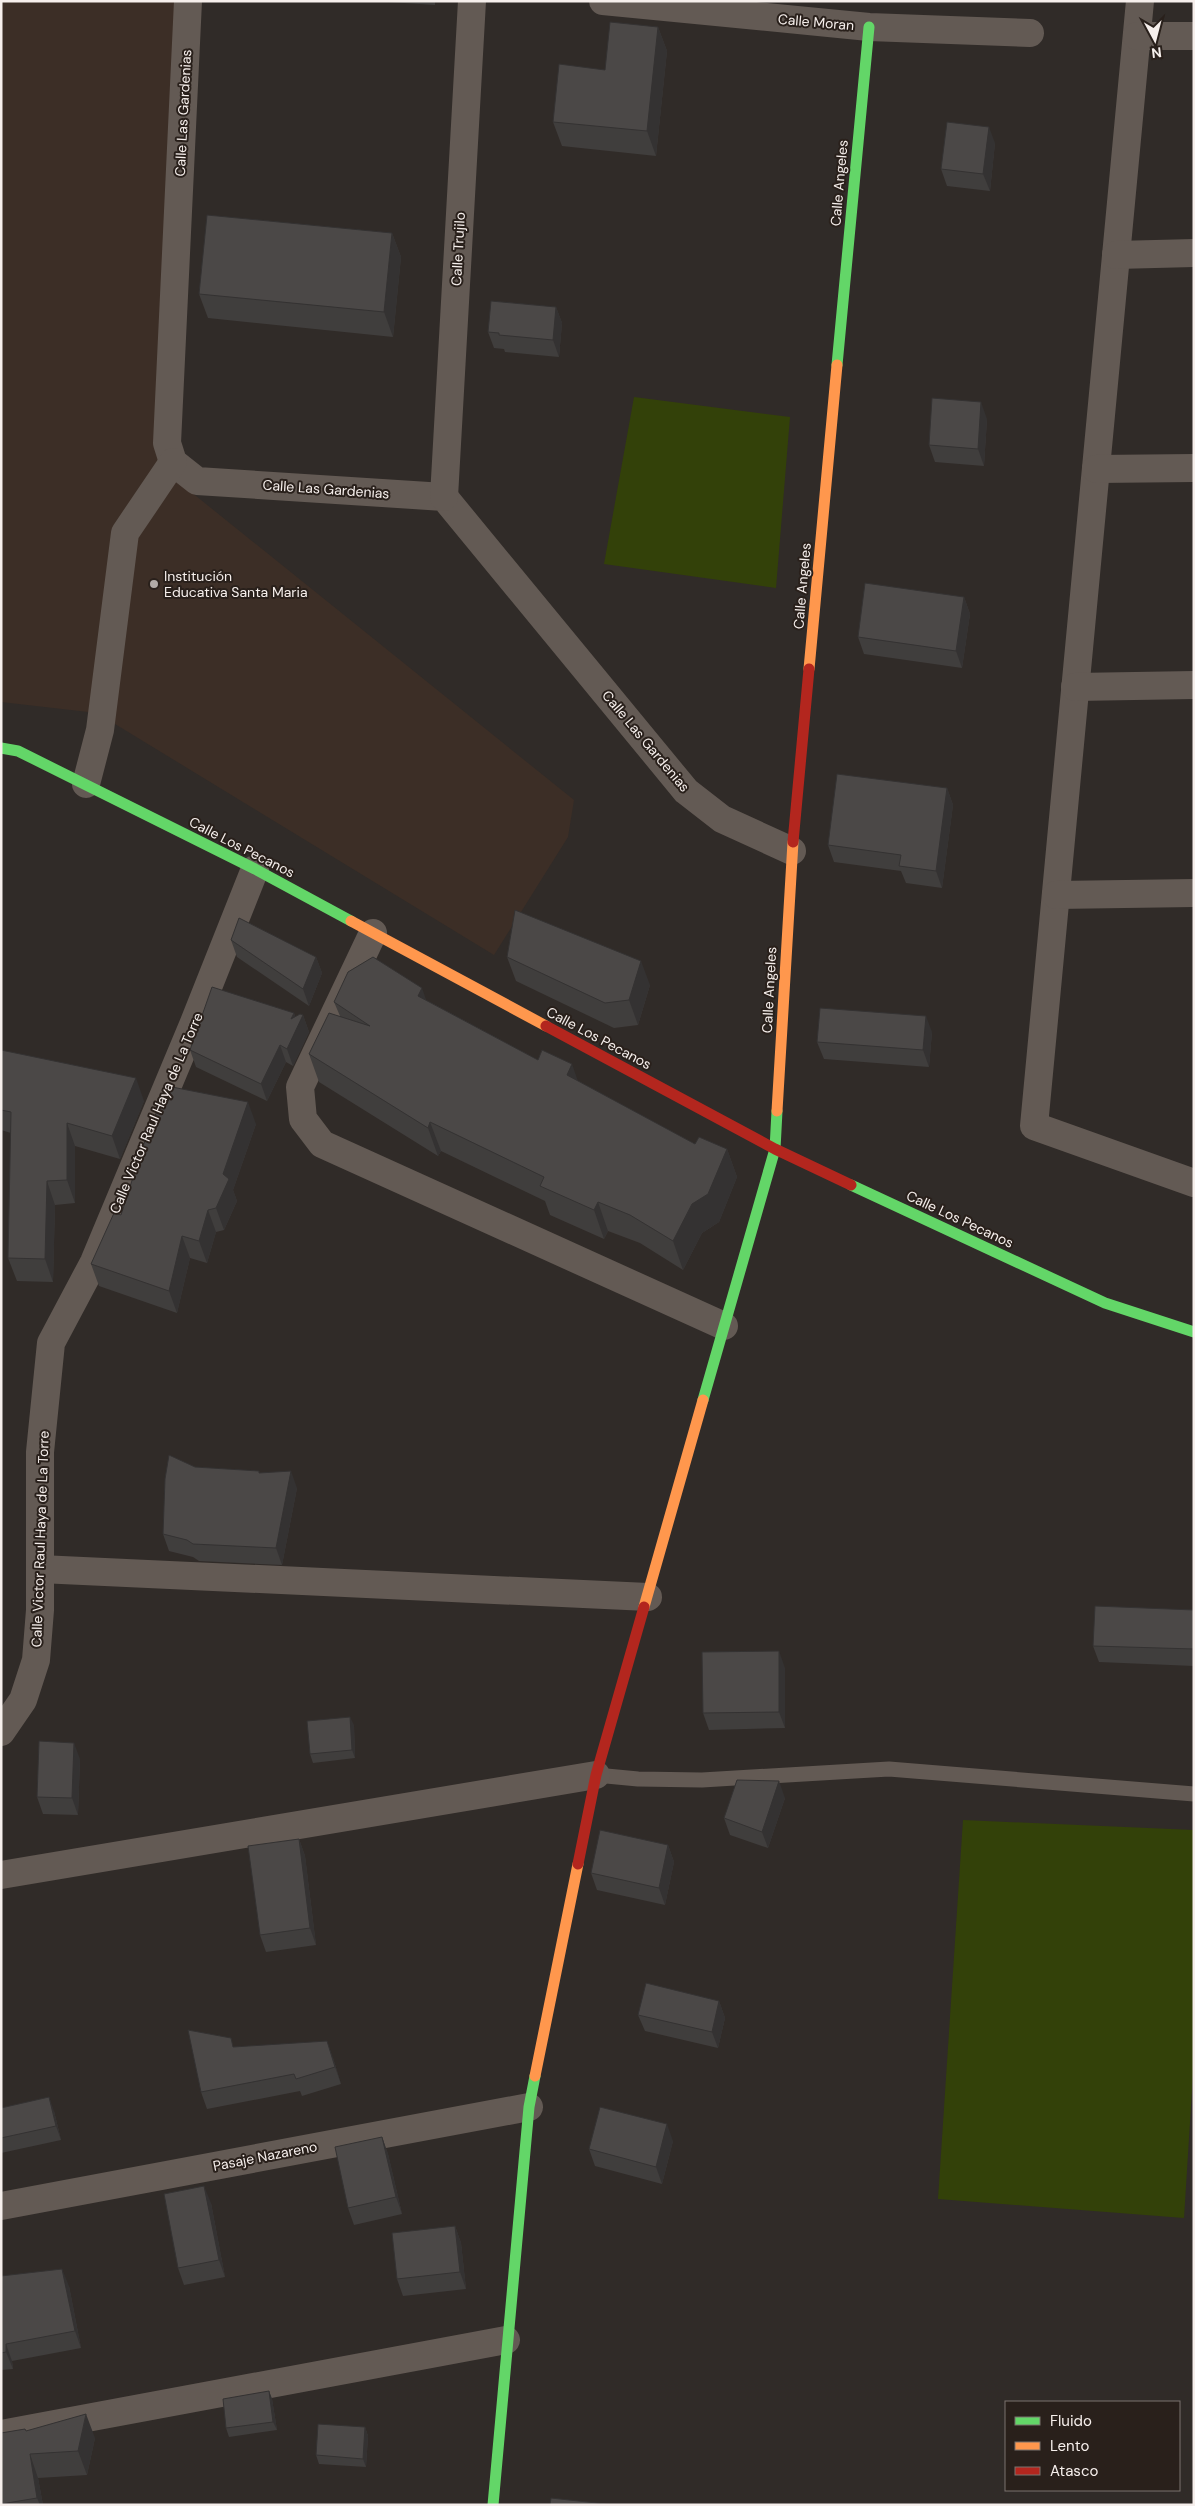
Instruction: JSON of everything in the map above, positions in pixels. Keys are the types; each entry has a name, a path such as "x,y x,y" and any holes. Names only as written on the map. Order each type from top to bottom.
{"street":[{"name":"Calle Las Gardenias","path":"188,1 168,443 173,462 197,480 444,497 686,791 722,819 792,851"},
{"name":"Calle Trujilo","path":"444,497 472,1"},
{"name":"Calle Moran","path":"603,1 869,27 1030,33"},
{"path":"1140,1 1034,1126 1194,1183"},
{"name":"Calle Angeles","path":"493,2505 506,2340 529,2107 596,1775 775,1149 792,851 869,27"},
{"path":"1137,36 1194,36"},
{"path":"1116,255 1194,253"},
{"path":"86,784 100,730 126,533 173,462"},
{"path":"1096,469 1194,468"},
{"path":"1075,687 1194,685"},
{"name":"Calle Los Pecanos","path":"1,748 18,751 255,870 775,1149 1105,1303 1194,1332"},
{"name":"Calle Victor Raul Haya de La Torre","path":"1,1732 23,1700 36,1660 40,1569 40,1452 51,1344 94,1262 193,1025 255,870"},
{"path":"1056,895 1194,893"},
{"path":"373,933 300,1087 304,1119 322,1144 724,1326"},
{"path":"40,1569 648,1597"},
{"path":"1,1875 596,1775"},
{"name":"Pasaje Nazareno","path":"1,2206 529,2107"},
{"path":"1,2434 506,2340"}],"lane":[{"path":"596,1775 638,1779 702,1780 890,1768 1194,1794"}],"shaded area":[{"name":"Institución Educativa Santa Maria","path":"1,1 184,1 160,467 574,800 568,837 494,955 97,713 1,702"}],"green space":[{"path":"634,397 790,417 776,588 604,564"},
{"path":"963,1820 1194,1830 1194,2058 1184,2218 938,2199"}],"building":[{"path":"610,22 658,27 647,131 553,122 559,64 605,70"},
{"path":"947,122 989,127 983,174 941,169"},
{"path":"207,215 392,233 384,312 199,294"},
{"path":"491,301 556,307 553,340 499,335 499,333 488,332"},
{"path":"932,398 981,402 978,449 929,445"},
{"path":"865,583 964,597 956,651 858,637"},
{"path":"837,774 947,788 936,871 899,866 901,855 828,845"},
{"path":"515,910 641,961 629,1000 605,1003 507,957"},
{"path":"239,918 316,957 303,989 231,940"},
{"path":"373,957 422,988 418,996 538,1060 542,1050 572,1064 567,1075 695,1144 699,1137 727,1149 708,1194 692,1204 673,1241 630,1215 598,1202 594,1210 540,1186 544,1177 430,1122 428,1128 309,1054 329,1013 370,1026 334,1002 348,972"},
{"path":"212,987 294,1013 291,1019 300,1014 303,1015 287,1049 280,1045 261,1084 190,1050"},
{"path":"820,1008 926,1016 923,1050 817,1042"},
{"path":"1,1050 136,1078 112,1136 67,1123 67,1180 47,1181 45,1259 8,1258 11,1112 1,1110"},
{"path":"167,1086 248,1102 223,1174 229,1179 216,1208 208,1210 199,1241 182,1236 169,1291 91,1264 114,1213 121,1215 143,1146"},
{"path":"169,1455 195,1467 259,1471 259,1473 291,1471 276,1548 193,1544 187,1540 163,1534 165,1479"},
{"path":"1095,1606 1194,1610 1194,1649 1093,1646"},
{"path":"779,1651 779,1712 703,1713 702,1652"},
{"path":"350,1717 352,1750 310,1754 307,1721"},
{"path":"39,1741 74,1743 72,1798 37,1797"},
{"path":"737,1780 779,1781 762,1832 724,1818"},
{"path":"600,1830 668,1845 659,1888 591,1873"},
{"path":"299,1839 310,1928 260,1935 248,1846"},
{"path":"646,1983 719,2001 712,2032 638,2015"},
{"path":"188,2030 231,2038 233,2047 327,2041 335,2067 296,2079 294,2074 201,2092"},
{"path":"49,2097 56,2126 1,2138 1,2108"},
{"path":"600,2107 667,2124 656,2167 589,2149"},
{"path":"382,2137 396,2197 348,2208 335,2147"},
{"path":"204,2186 219,2260 178,2268 164,2194"},
{"path":"455,2226 460,2272 397,2279 392,2233"},
{"path":"62,2269 75,2331 6,2344 6,2352 1,2353 1,2276"},
{"path":"269,2391 273,2422 226,2428 223,2399"},
{"path":"86,2414 78,2451 30,2454 37,2498 1,2504 1,2433 25,2429 26,2431"},
{"path":"318,2424 365,2427 363,2459 316,2455"},
{"path":"551,2498 615,2505 550,2505"}],"traffic: fast":[{"path":"837,365 869,27"},
{"path":"1,748 18,751 255,869 351,921"},
{"path":"703,1400 775,1149 777,1111"},
{"path":"851,1185 1105,1303 1194,1332"},
{"path":"493,2505 529,2107 535,2076"}],"traffic: slow":[{"path":"809,669 837,365"},
{"path":"777,1111 793,842"},
{"path":"351,921 546,1026"},
{"path":"644,1607 703,1400"},
{"path":"535,2076 578,1864"}],"traffic: jam":[{"path":"793,842 809,669"},
{"path":"546,1026 775,1149 851,1185"},
{"path":"578,1864 596,1775 644,1607"}],"place":[{"name":"Institución Educativa Santa Maria","path":"154,584"}]}
